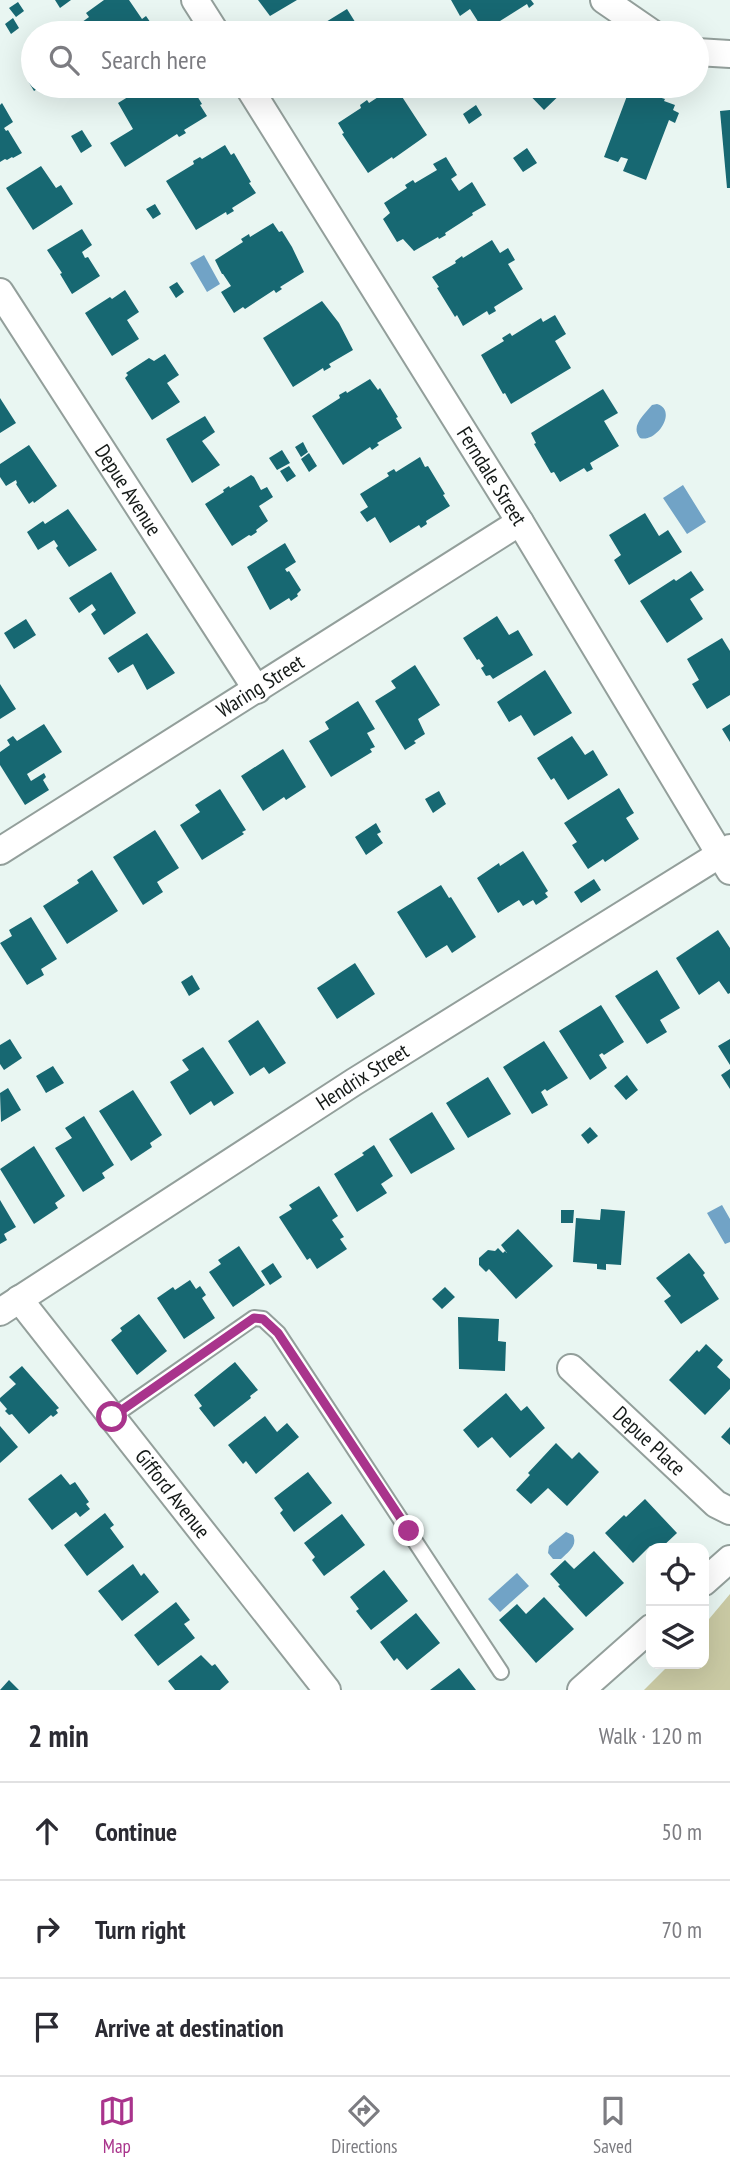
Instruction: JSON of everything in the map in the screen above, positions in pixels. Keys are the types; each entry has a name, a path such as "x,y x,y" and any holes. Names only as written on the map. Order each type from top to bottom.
{"street":[{"path":"195,0 208,21"},
{"path":"604,0 635,21"},
{"path":"709,53 730,54"},
{"name":"Ferndale Street","path":"255,98 727,858"},
{"name":"Depue Avenue","path":"0,292 257,690"},
{"name":"Waring Street","path":"0,851 520,522"},
{"name":"Hendrix Street","path":"10,1306 354,1082 727,858"},
{"name":"Gifford Avenue","path":"10,1306 112,1417 327,1690"},
{"name":"Depue Place","path":"571,1368 716,1504 730,1511"},
{"path":"709,1578 730,1559"},
{"path":"581,1690 646,1632"}],"lane":[{"path":"112,1417 254,1318 263,1319 278,1333 501,1672"}],"green space":[{"path":"730,1594 730,1690 644,1690 665,1669 709,1669 709,1619"}],"water":[{"path":"204,255 220,284 207,292 190,263"},
{"path":"652,405 663,407 666,413 663,425 653,436 640,438 637,434 639,421"},
{"path":"683,485 706,522 687,534 663,498"},
{"path":"722,1205 730,1219 730,1242 725,1244 707,1213"},
{"path":"566,1532 573,1535 573,1546 561,1559 553,1559 548,1553 549,1546"},
{"path":"517,1573 529,1586 500,1612 488,1599"}],"building":[{"path":"55,0 71,0 60,8"},
{"path":"104,0 129,0 142,19 146,16 150,21 84,21 89,17 86,13"},
{"path":"258,0 297,0 270,16"},
{"path":"451,0 531,0 534,4 529,8 527,4 500,21 478,21 470,9 460,16"},
{"path":"18,2 24,11 16,17 9,8"},
{"path":"347,9 354,21 328,21"},
{"path":"13,18 19,28 11,34 5,24"},
{"path":"126,98 198,98 207,116 184,130 186,133 179,137 177,134 125,167 110,143 133,129 118,103"},
{"path":"377,98 403,98 427,135 368,173 342,134 344,133 338,123 361,108 360,105 367,100 369,103"},
{"path":"532,98 556,98 544,110"},
{"path":"626,98 662,98 675,105 673,110 679,113 675,123 669,120 646,180 623,171 628,159 621,157 618,162 604,157"},
{"path":"2,103 13,122 4,128 22,153 0,162 0,105"},
{"path":"476,105 482,115 469,124 463,114"},
{"path":"730,110 730,188 727,188 720,111"},
{"path":"82,130 92,146 81,153 71,136"},
{"path":"225,145 231,155 234,153 256,193 232,208 234,211 227,215 226,212 196,230 166,181 194,164 193,161 200,157 202,159"},
{"path":"527,148 537,163 523,172 513,158"},
{"path":"446,157 457,175 451,179 459,191 472,182 486,205 445,233 446,235 414,251 403,239 397,242 383,219 390,213 384,203 407,188 405,185 413,180 415,183 437,170 433,164"},
{"path":"41,166 56,188 61,185 73,204 33,230 6,188"},
{"path":"155,204 161,214 153,219 146,209"},
{"path":"273,223 279,232 282,231 304,272 280,287 282,289 276,293 274,290 234,313 221,292 231,286 215,260 243,242 241,239 249,234 250,237"},
{"path":"82,229 92,245 82,252 100,276 72,294 47,250"},
{"path":"492,240 500,253 508,248 515,260 508,264 523,289 494,307 496,311 489,315 487,311 463,326 432,277 456,263 462,256 463,258"},
{"path":"177,282 184,292 176,298 169,287"},
{"path":"125,290 139,312 127,320 139,339 112,356 85,313"},
{"path":"322,301 339,323 353,350 329,364 331,367 324,371 323,368 293,387 263,338"},
{"path":"555,315 566,334 555,341 571,368 511,404 481,355 504,341 502,338 510,333 512,336 541,318 543,322"},
{"path":"165,354 179,375 167,383 180,402 152,420 125,378 128,375 126,373 149,358 154,361"},
{"path":"370,379 378,390 380,388 402,428 377,443 379,445 372,450 370,447 343,465 312,416 340,398 339,395"},
{"path":"603,389 618,413 604,421 619,446 590,463 593,469 587,472 584,468 560,482 554,472 551,473 534,444 536,443 531,433"},
{"path":"0,398 16,423 0,433"},
{"path":"205,416 215,432 202,441 220,465 192,483 166,439"},
{"path":"303,442 308,452 301,457 295,447"},
{"path":"29,445 57,486 29,504 16,480 6,486 0,477 0,464"},
{"path":"282,450 290,463 277,470 269,458"},
{"path":"309,453 317,466 309,472 301,459"},
{"path":"420,457 425,467 428,466 450,506 426,521 427,524 421,528 419,525 390,543 375,517 367,522 360,512 368,507 360,494 389,476 387,473 394,469 396,472"},
{"path":"289,466 296,476 287,482 280,471"},
{"path":"251,475 261,490 267,487 273,497 259,506 268,521 256,530 257,532 232,546 205,504 229,486 230,488"},
{"path":"68,509 97,550 69,567 56,548 58,546 54,540 38,550 27,532"},
{"path":"645,513 659,536 668,530 682,552 629,585 614,560 621,555 609,535"},
{"path":"285,543 296,562 285,569 301,590 291,601 289,598 270,610 247,567"},
{"path":"691,571 704,590 690,599 703,619 667,643 640,601"},
{"path":"111,572 136,613 104,635 91,614 96,610 92,604 79,613 69,598"},
{"path":"497,616 509,635 518,630 533,655 493,679 490,675 486,676 481,668 484,666 463,638"},
{"path":"26,619 36,635 14,649 4,633"},
{"path":"147,633 175,673 147,690 133,664 118,673 108,658"},
{"path":"722,638 730,651 730,695 707,709 692,684 699,680 687,659"},
{"path":"415,665 440,705 418,719 425,734 405,750 375,701 396,688 391,681"},
{"path":"545,670 572,713 534,736 521,715 509,722 497,702"},
{"path":"0,684 16,709 0,719"},
{"path":"358,701 375,729 367,733 375,747 370,749 372,752 331,777 309,741 329,729 325,722"},
{"path":"44,724 62,752 27,774 31,781 44,773 46,777 43,780 49,790 25,805 0,765 0,752 10,745 7,740 13,736 17,741"},
{"path":"730,724 730,742 722,729"},
{"path":"572,736 585,755 593,750 608,775 568,800 537,758"},
{"path":"283,749 306,787 263,811 241,776"},
{"path":"619,788 634,813 626,818 639,839 605,862 603,859 588,869 572,845 577,842 564,823"},
{"path":"220,789 246,830 242,832 244,834 202,860 180,825 200,812 195,805"},
{"path":"439,791 446,804 433,813 425,799"},
{"path":"376,823 381,832 377,834 383,843 366,855 355,837"},
{"path":"155,830 179,868 157,882 163,892 143,905 113,857"},
{"path":"523,851 548,891 545,893 548,897 536,905 533,900 523,906 519,900 498,913 477,878"},
{"path":"92,870 118,911 67,944 43,906 79,883 77,880"},
{"path":"594,879 601,890 581,903 574,892"},
{"path":"441,885 476,937 452,953 447,945 426,958 397,912"},
{"path":"31,917 57,959 41,969 44,975 27,985 0,943 12,936 9,930"},
{"path":"718,930 730,948 730,993 728,994 719,981 699,995 676,958"},
{"path":"355,963 375,994 337,1019 317,988"},
{"path":"657,970 680,1008 660,1020 667,1032 647,1044 615,996"},
{"path":"192,975 200,989 189,996 181,982"},
{"path":"601,1005 624,1042 604,1055 599,1055 607,1068 590,1080 559,1031"},
{"path":"258,1020 286,1063 269,1074 264,1067 250,1076 228,1041"},
{"path":"10,1039 22,1058 4,1070 0,1064 0,1045"},
{"path":"730,1039 730,1065 718,1046"},
{"path":"544,1041 568,1078 541,1092 548,1105 532,1114 503,1067"},
{"path":"203,1047 234,1093 214,1106 211,1101 190,1115 170,1082 189,1070 182,1060"},
{"path":"53,1066 64,1083 46,1093 36,1076"},
{"path":"730,1069 730,1089 721,1075"},
{"path":"627,1075 638,1090 626,1100 614,1086"},
{"path":"488,1077 511,1114 468,1138 446,1103"},
{"path":"8,1088 21,1110 1,1122 0,1093"},
{"path":"133,1090 162,1135 150,1143 152,1147 131,1161 99,1111"},
{"path":"432,1112 455,1149 411,1174 389,1139"},
{"path":"84,1116 114,1165 102,1173 105,1178 83,1192 55,1148 72,1138 65,1128"},
{"path":"590,1127 598,1136 588,1144 581,1135"},
{"path":"374,1145 393,1176 381,1184 387,1193 357,1212 334,1174 364,1155 362,1153"},
{"path":"34,1146 65,1196 55,1203 58,1208 34,1224 0,1169"},
{"path":"319,1186 338,1216 332,1220 344,1237 340,1239 347,1249 317,1269 310,1258 307,1260 279,1217 292,1209 289,1205"},
{"path":"0,1200 16,1227 4,1234 7,1240 0,1244"},
{"path":"601,1209 625,1211 621,1265 606,1264 606,1270 597,1269 597,1264 573,1262 576,1218 600,1220"},
{"path":"561,1210 574,1210 573,1223 561,1223"},
{"path":"518,1229 553,1266 516,1299 489,1269 486,1272 479,1265 479,1258 488,1250 495,1251 498,1248 507,1253 501,1245"},
{"path":"239,1246 265,1285 233,1307 209,1272 221,1264 218,1260"},
{"path":"689,1253 705,1273 703,1275 719,1299 681,1324 664,1301 671,1296 656,1278"},
{"path":"273,1263 282,1277 270,1285 261,1271"},
{"path":"190,1280 196,1289 200,1286 206,1295 202,1298 215,1318 184,1339 157,1298"},
{"path":"445,1287 455,1297 442,1309 432,1299"},
{"path":"139,1314 167,1351 137,1375 111,1340 122,1331 120,1328"},
{"path":"458,1317 499,1319 498,1341 506,1342 505,1371 459,1369"},
{"path":"706,1344 723,1360 717,1367 730,1379 730,1389 705,1415 669,1380"},
{"path":"235,1362 258,1390 214,1427 199,1408 202,1406 194,1395"},
{"path":"22,1366 59,1408 56,1410 58,1413 53,1417 51,1415 29,1434 12,1414 9,1415 5,1411 7,1409 0,1401 16,1384 9,1377"},
{"path":"506,1393 521,1411 527,1406 545,1428 510,1458 492,1437 478,1448 463,1430"},
{"path":"265,1416 277,1432 287,1423 299,1437 256,1474 246,1461 243,1464 228,1445"},
{"path":"0,1426 18,1447 0,1463"},
{"path":"730,1427 730,1445 721,1437"},
{"path":"556,1443 572,1459 579,1452 599,1472 567,1506 548,1488 531,1504 516,1490"},
{"path":"308,1472 332,1503 294,1532 280,1513 283,1510 274,1498"},
{"path":"61,1474 70,1485 75,1482 89,1502 86,1504 90,1509 80,1517 76,1512 52,1530 28,1499"},
{"path":"645,1499 677,1533 666,1543 646,1543 646,1550 633,1563 605,1533 624,1515 626,1517"},
{"path":"105,1513 114,1525 110,1528 124,1547 87,1576 64,1545"},
{"path":"342,1514 365,1545 324,1576 312,1560 315,1557 304,1543"},
{"path":"594,1551 624,1583 586,1617 550,1574 565,1560 574,1569"},
{"path":"133,1564 141,1576 144,1573 159,1592 122,1621 98,1591"},
{"path":"384,1570 408,1601 371,1630 356,1611 359,1609 350,1597"},
{"path":"544,1597 574,1629 536,1663 499,1620 517,1604 526,1614"},
{"path":"176,1602 190,1620 184,1624 195,1638 158,1666 134,1635"},
{"path":"416,1613 440,1643 407,1670 397,1658 394,1661 380,1642"},
{"path":"201,1655 212,1666 215,1664 229,1682 220,1690 175,1690 168,1681"},
{"path":"459,1668 476,1690 430,1690"},
{"path":"9,1680 19,1690 0,1690"}],"route":[{"path":"112,1417 254,1318 263,1319 278,1333 409,1531"}]}
